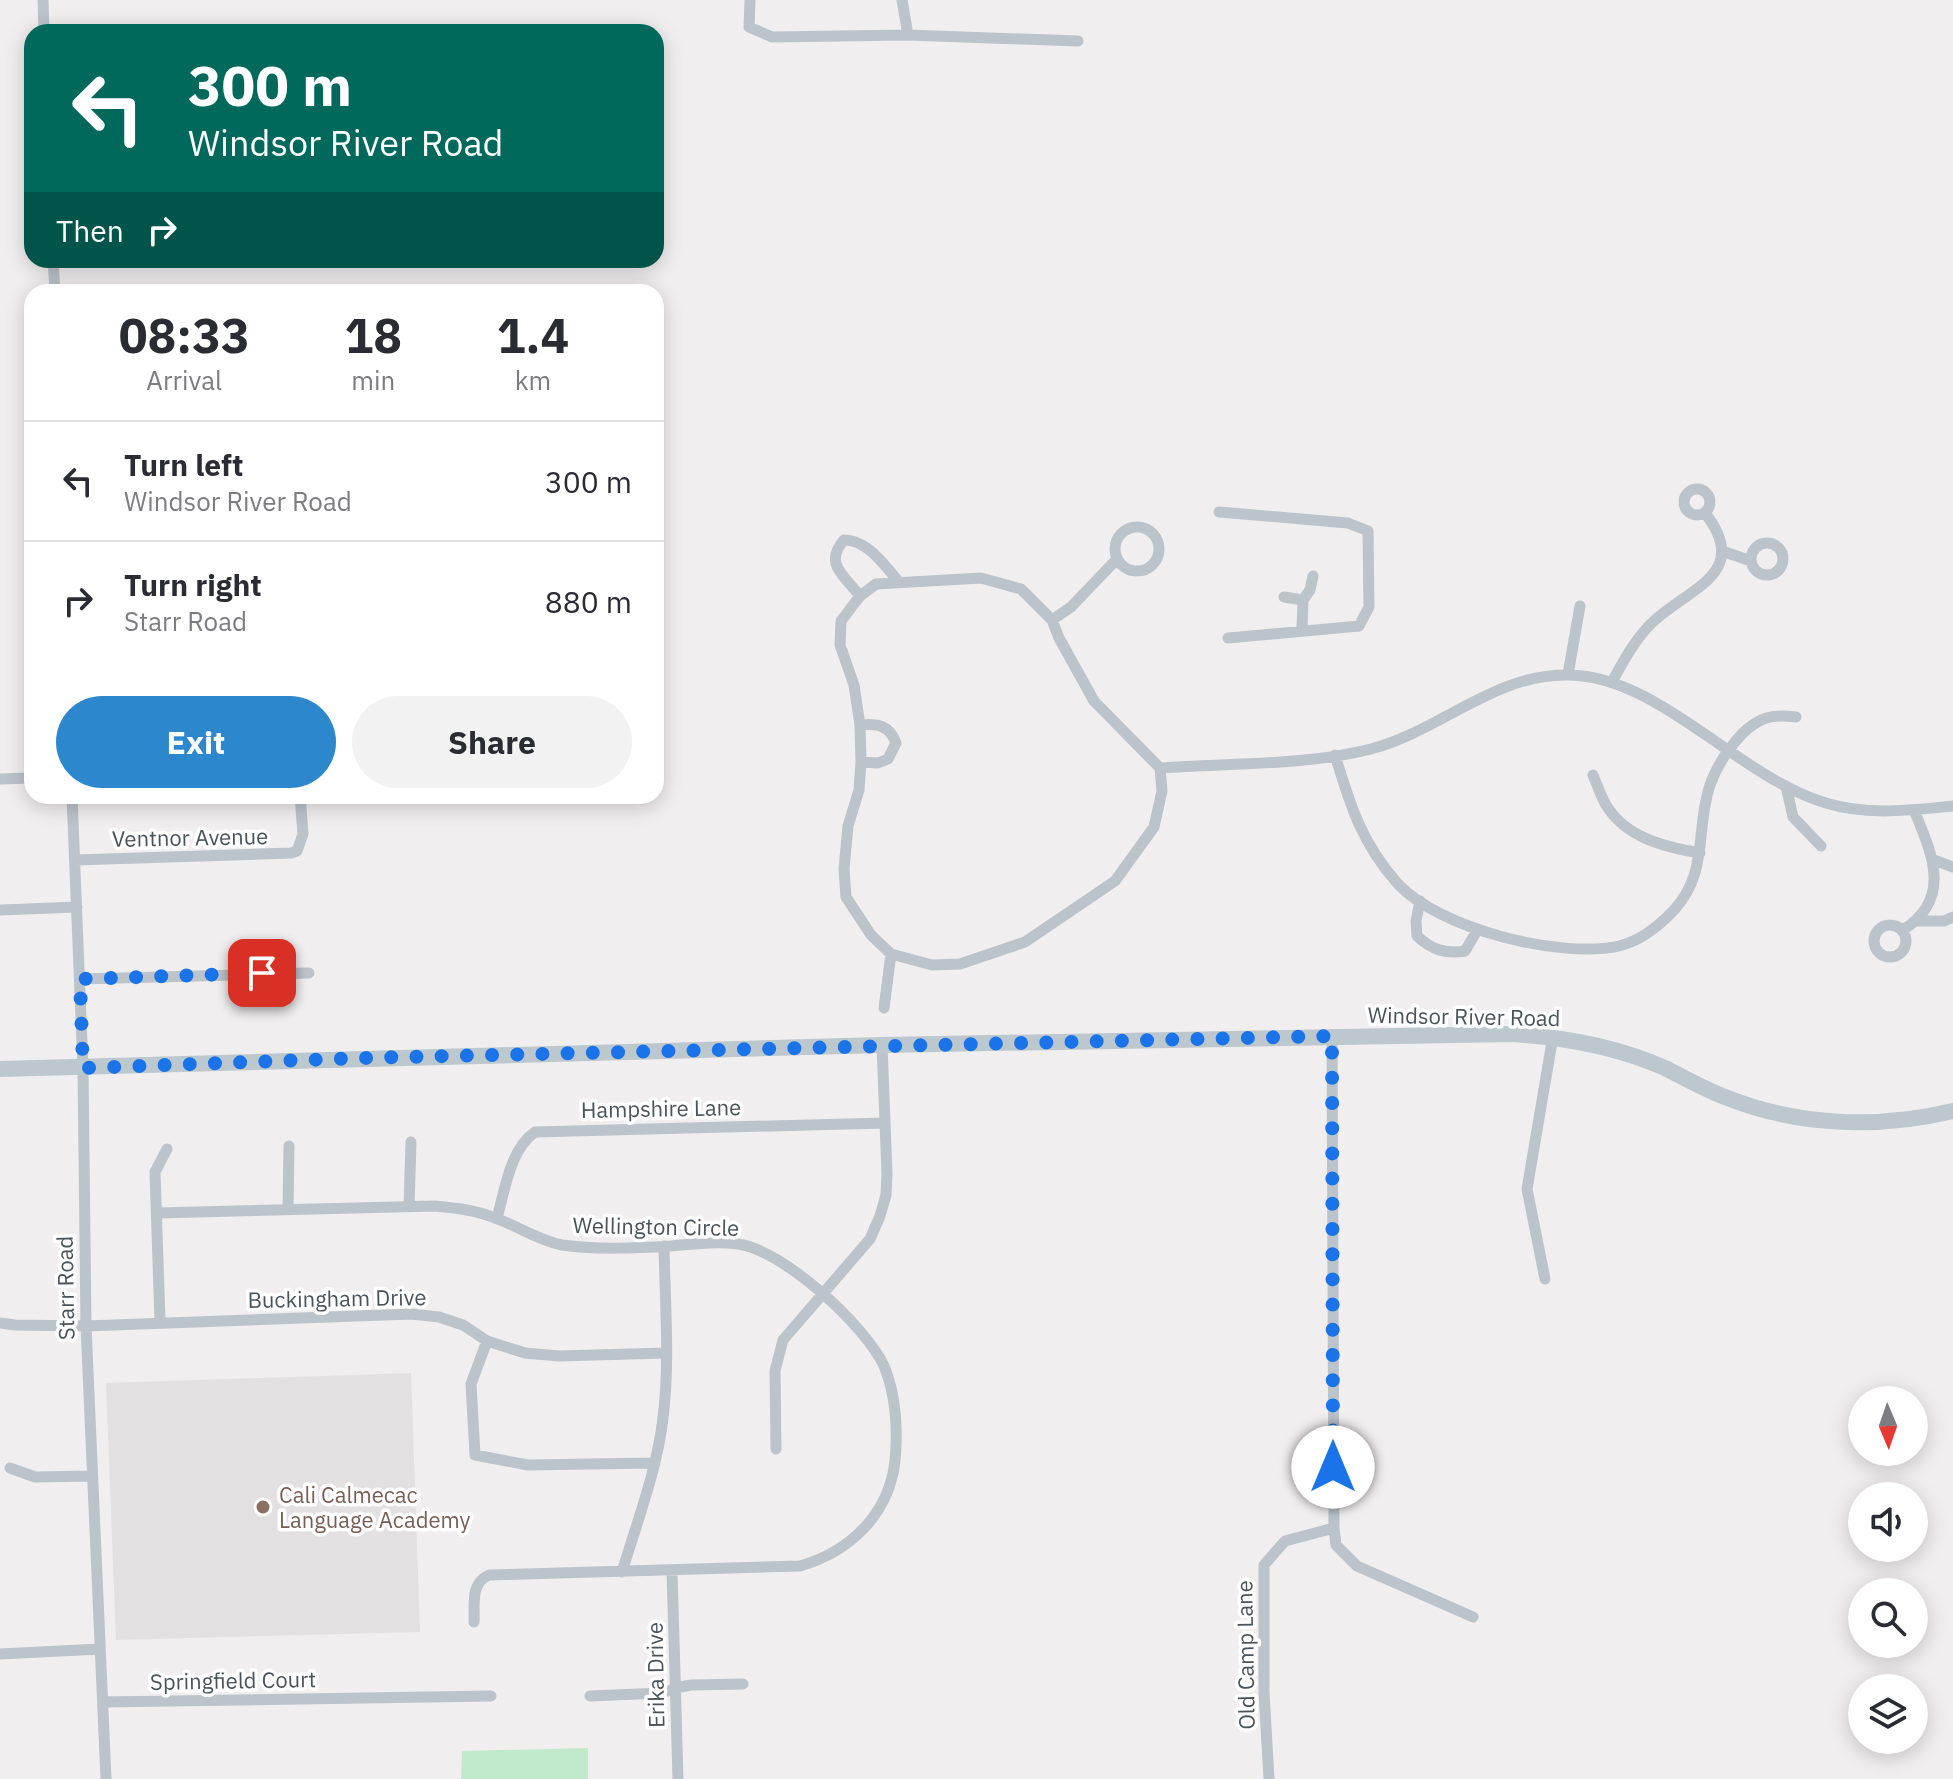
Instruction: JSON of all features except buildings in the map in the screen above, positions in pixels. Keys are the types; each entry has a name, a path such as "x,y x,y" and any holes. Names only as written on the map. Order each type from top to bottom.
{"main road":[{"name":"Windsor River Road","path":"0,1069 882,1045 1481,1034 1553,1036 1610,1048 1666,1069 1727,1098 1793,1116 1881,1123 1953,1111"}],"street":[{"path":"43,0 44,24"},
{"path":"750,0 749,27 772,37 908,35 1078,41"},
{"path":"902,0 908,35"},
{"path":"1219,512 1348,523 1368,531 1369,607 1359,626 1228,638"},
{"path":"1612,682 1633,644 1653,622 1700,588 1716,571 1722,551 1719,531 1705,513"},
{"path":"1139,526 1153,532 1158,538 1157,560 1147,569 1127,569 1117,559 1115,544 1124,531 1139,526"},
{"path":"860,596 835,566 837,548 844,540 854,540 868,548 898,581"},
{"path":"1722,551 1751,561"},
{"path":"1052,620 1071,607 1117,559"},
{"path":"1302,629 1303,600 1310,590 1313,576"},
{"path":"981,578 1021,589 1052,620 1094,701 1160,768 1162,791 1154,827 1115,881 1025,942 960,964 932,965 891,954 871,935 846,897 844,869 848,826 859,790 861,762 854,685 840,645 841,621 860,596 876,584 898,581 981,578"},
{"path":"1284,597 1303,600"},
{"path":"1568,674 1580,606"},
{"path":"1160,768 1300,761 1372,749 1425,728 1500,689 1568,674 1612,682 1658,704 1760,773 1829,804 1876,812 1953,806"},
{"path":"1335,755 1353,816 1367,845 1400,886 1432,910 1496,936 1590,950 1622,945 1651,932 1674,910 1691,888 1711,783 1727,750 1763,717 1777,714 1796,717"},
{"path":"860,725 885,727 893,734 896,743 888,759 878,763 861,762"},
{"path":"1593,775 1607,807 1644,839 1665,847 1700,853"},
{"path":"0,779 24,778"},
{"path":"1786,786 1793,817 1821,846"},
{"name":"Starr Road","path":"72,804 83,1068 86,1326 106,1779"},
{"name":"Ventnor Avenue","path":"75,860 291,853 297,851 303,834 301,804"},
{"path":"1903,930 1917,921 1927,907 1934,885 1934,860 1914,810"},
{"path":"1934,860 1953,867"},
{"path":"1420,901 1417,936 1439,951 1465,951 1478,929"},
{"path":"0,910 77,907"},
{"path":"1917,921 1944,921 1953,917"},
{"path":"884,1008 891,954"},
{"path":"80,979 309,973"},
{"path":"1332,1036 1336,1545 1357,1566 1473,1617"},
{"path":"1545,1279 1527,1189 1553,1036"},
{"path":"776,1449 775,1371 783,1340 870,1239 886,1195 882,1045"},
{"name":"Hampshire Lane","path":"497,1218 518,1150 524,1139 535,1132 885,1123"},
{"path":"409,1207 411,1142"},
{"path":"288,1209 289,1146"},
{"path":"160,1321 155,1172 167,1149"},
{"name":"Wellington Circle","path":"157,1213 456,1208 497,1218 540,1239 562,1245 664,1246 723,1242 743,1245 780,1260 860,1330 874,1348 891,1386 895,1409 894,1475 887,1496 862,1531 847,1545 825,1559 800,1566 489,1575 480,1578 475,1586 474,1622"},
{"path":"622,1572 654,1463 663,1419 666,1353 664,1246"},
{"name":"Buckingham Drive","path":"0,1323 86,1326 411,1314 439,1317 463,1325 487,1341 542,1356 666,1353"},
{"path":"487,1341 471,1384 475,1455 528,1465 654,1463"},
{"path":"10,1468 35,1477 92,1476"},
{"name":"Old Camp Lane","path":"1269,1779 1264,1692 1264,1565 1285,1541 1334,1528"},
{"name":"Erika Drive","path":"672,1571 678,1779"},
{"path":"0,1654 100,1649"},
{"path":"590,1696 663,1693 675,1688 743,1684"},
{"name":"Springfield Court","path":"103,1702 491,1696"}],"shaded area":[{"name":"Cali Calmecac Language Academy","path":"411,1373 420,1632 116,1640 106,1383"}],"green space":[{"path":"588,1748 588,1779 461,1779 462,1751"}],"place":[{"name":"Cali Calmecac Language Academy","path":"263,1507"}],"route":[{"path":"262,973 80,979 83,1068 361,1058 1332,1036 1333,1467"}]}
